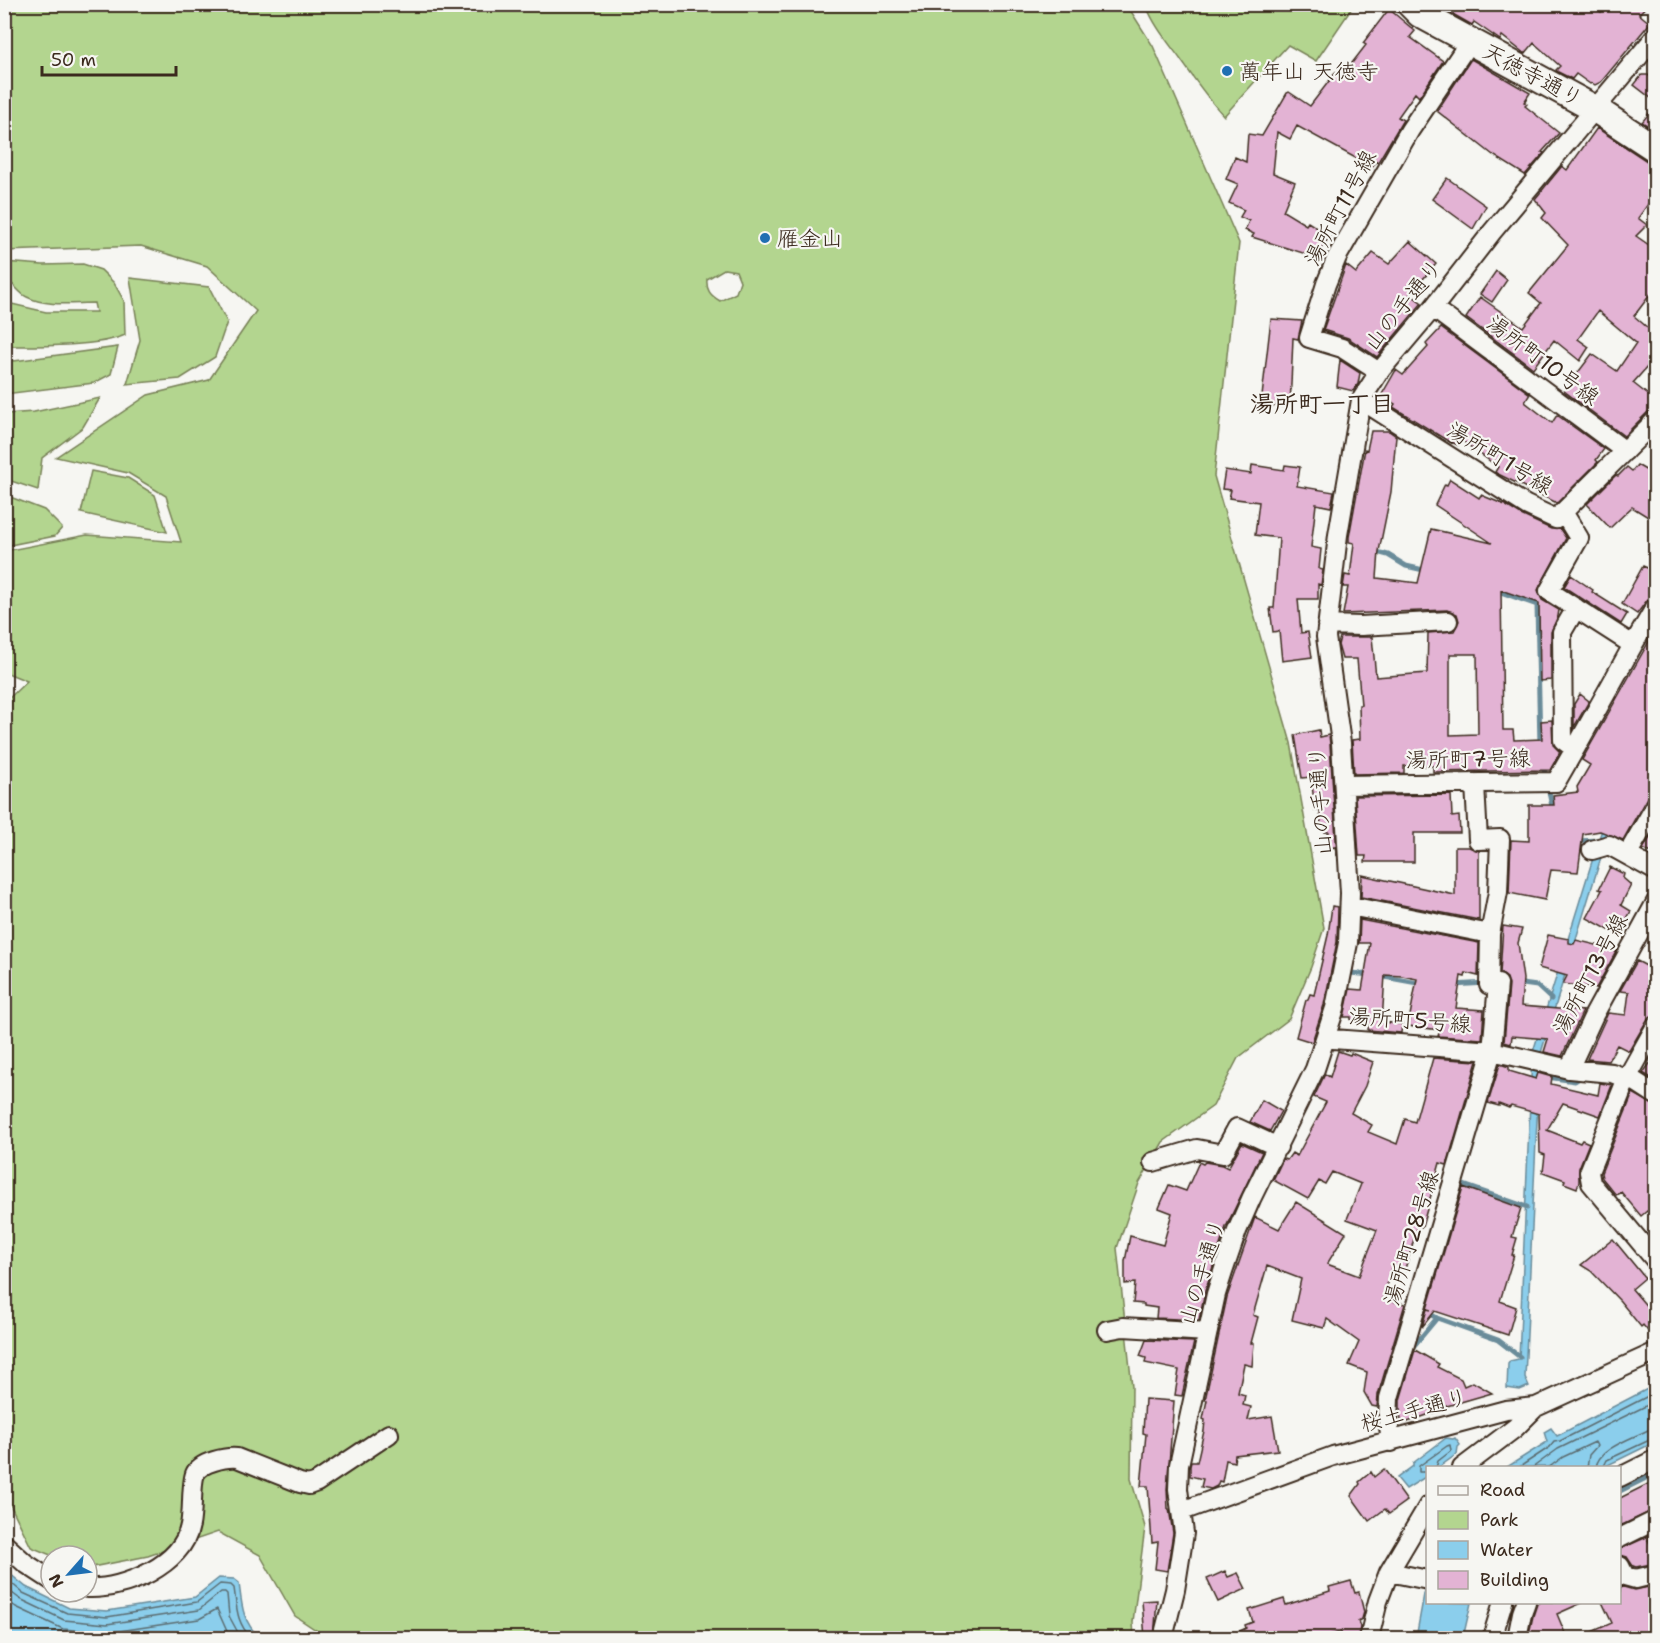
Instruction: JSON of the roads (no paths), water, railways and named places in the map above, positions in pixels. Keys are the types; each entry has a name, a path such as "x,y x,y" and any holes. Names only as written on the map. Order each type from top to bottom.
{"street":[{"name":"天徳寺通り","path":"1410,4 1420,14 1595,109 1656,149"},
{"name":"山の手通り","path":"1168,1636 1184,1533 1178,1489 1179,1465 1216,1294 1237,1231 1316,1069 1335,1008 1348,942 1350,906 1341,742 1326,637 1338,535 1361,400 1379,372 1433,308 1492,232 1656,36"},
{"name":"湯所町11号線","path":"1379,372 1342,348 1309,338 1337,257 1410,130 1470,41"},
{"name":"湯所町10号線","path":"1433,308 1625,451"},
{"name":"湯所町1号線","path":"1361,400 1526,506 1556,519 1656,420"},
{"path":"1563,512 1579,538 1549,591 1633,645"},
{"path":"1576,609 1562,632 1563,740 1575,749 1656,606"},
{"path":"1327,625 1361,626 1448,621"},
{"name":"湯所町7号線","path":"1344,785 1556,782 1575,749"},
{"path":"1350,906 1490,934 1498,892 1500,839 1478,840 1474,784"},
{"path":"1627,855 1656,805"},
{"path":"1601,848 1627,855 1656,871"},
{"name":"湯所町13号線","path":"1569,1069 1594,1015 1656,902"},
{"name":"湯所町28号線","path":"1391,1442 1388,1420 1389,1398 1492,1051 1498,984 1489,985 1490,934"},
{"path":"1656,1026 1628,1078 1589,1172 1591,1183 1656,1261"},
{"name":"湯所町5号線","path":"1326,1036 1333,1039 1492,1051 1569,1069 1612,1073 1628,1078 1656,1095"},
{"path":"1153,1162 1197,1149 1222,1154 1238,1128 1278,1147"},
{"path":"1107,1330 1133,1327 1208,1332"},
{"name":"桜土手通り","path":"1182,1511 1333,1456 1506,1410 1536,1407 1656,1353"},
{"path":"1463,1466 1515,1428 1536,1407"},
{"path":"99,1587 132,1581 169,1559 181,1548 190,1527 195,1473 202,1466 229,1457 237,1458 309,1485 389,1434"},
{"path":"1621,1476 1656,1459"},
{"path":"1369,1638 1378,1601 1389,1572 1426,1509"},
{"path":"1621,1538 1656,1520"},
{"path":"4,1544 39,1572"},
{"path":"1621,1568 1625,1576 1636,1579 1656,1574"},
{"path":"1389,1572 1419,1578"},
{"path":"1492,1638 1502,1604"},
{"path":"1507,1638 1524,1608"},
{"path":"1517,1638 1524,1608"}],"water":[{"path":"1626,776 1540,1056 1525,1377 1529,1386 1520,1390 1507,1388 1508,1364 1510,1361 1519,1359 1532,1055 1616,784"},
{"path":"1655,1385 1655,1442 1606,1466 1509,1466 1547,1442 1544,1432 1551,1428 1557,1436"},
{"path":"1446,1438 1455,1438 1460,1445 1457,1454 1440,1466 1426,1466 1426,1477 1406,1489 1397,1478 1413,1466 1413,1463"},
{"path":"4,1569 26,1587 39,1593 39,1604 61,1604 69,1608 107,1611 195,1597 219,1578 234,1579 239,1583 246,1619 259,1638 5,1638"},
{"path":"1426,1583 1426,1604 1471,1604 1463,1638 1416,1638"}],"waterway":[{"path":"1373,551 1388,555 1406,566 1428,571"},
{"path":"1495,590 1537,605 1540,746"},
{"path":"1543,764 1553,811"},
{"path":"1576,841 1600,840"},
{"path":"1351,973 1370,975"},
{"path":"1379,976 1423,984"},
{"path":"1500,981 1537,986 1551,999"},
{"path":"1453,985 1486,983"},
{"path":"1547,1077 1575,1081 1584,1077"},
{"path":"1458,1183 1527,1207"},
{"path":"1428,1313 1498,1340 1520,1357"},
{"path":"1412,1348 1437,1318"},
{"path":"1621,1490 1656,1473"}],"place":[{"name":"萬年山 天徳寺","path":"1227,71"},
{"name":"雁金山","path":"765,238"}],"district":[{"name":"湯所町一丁目","path":"1322,404"}]}
